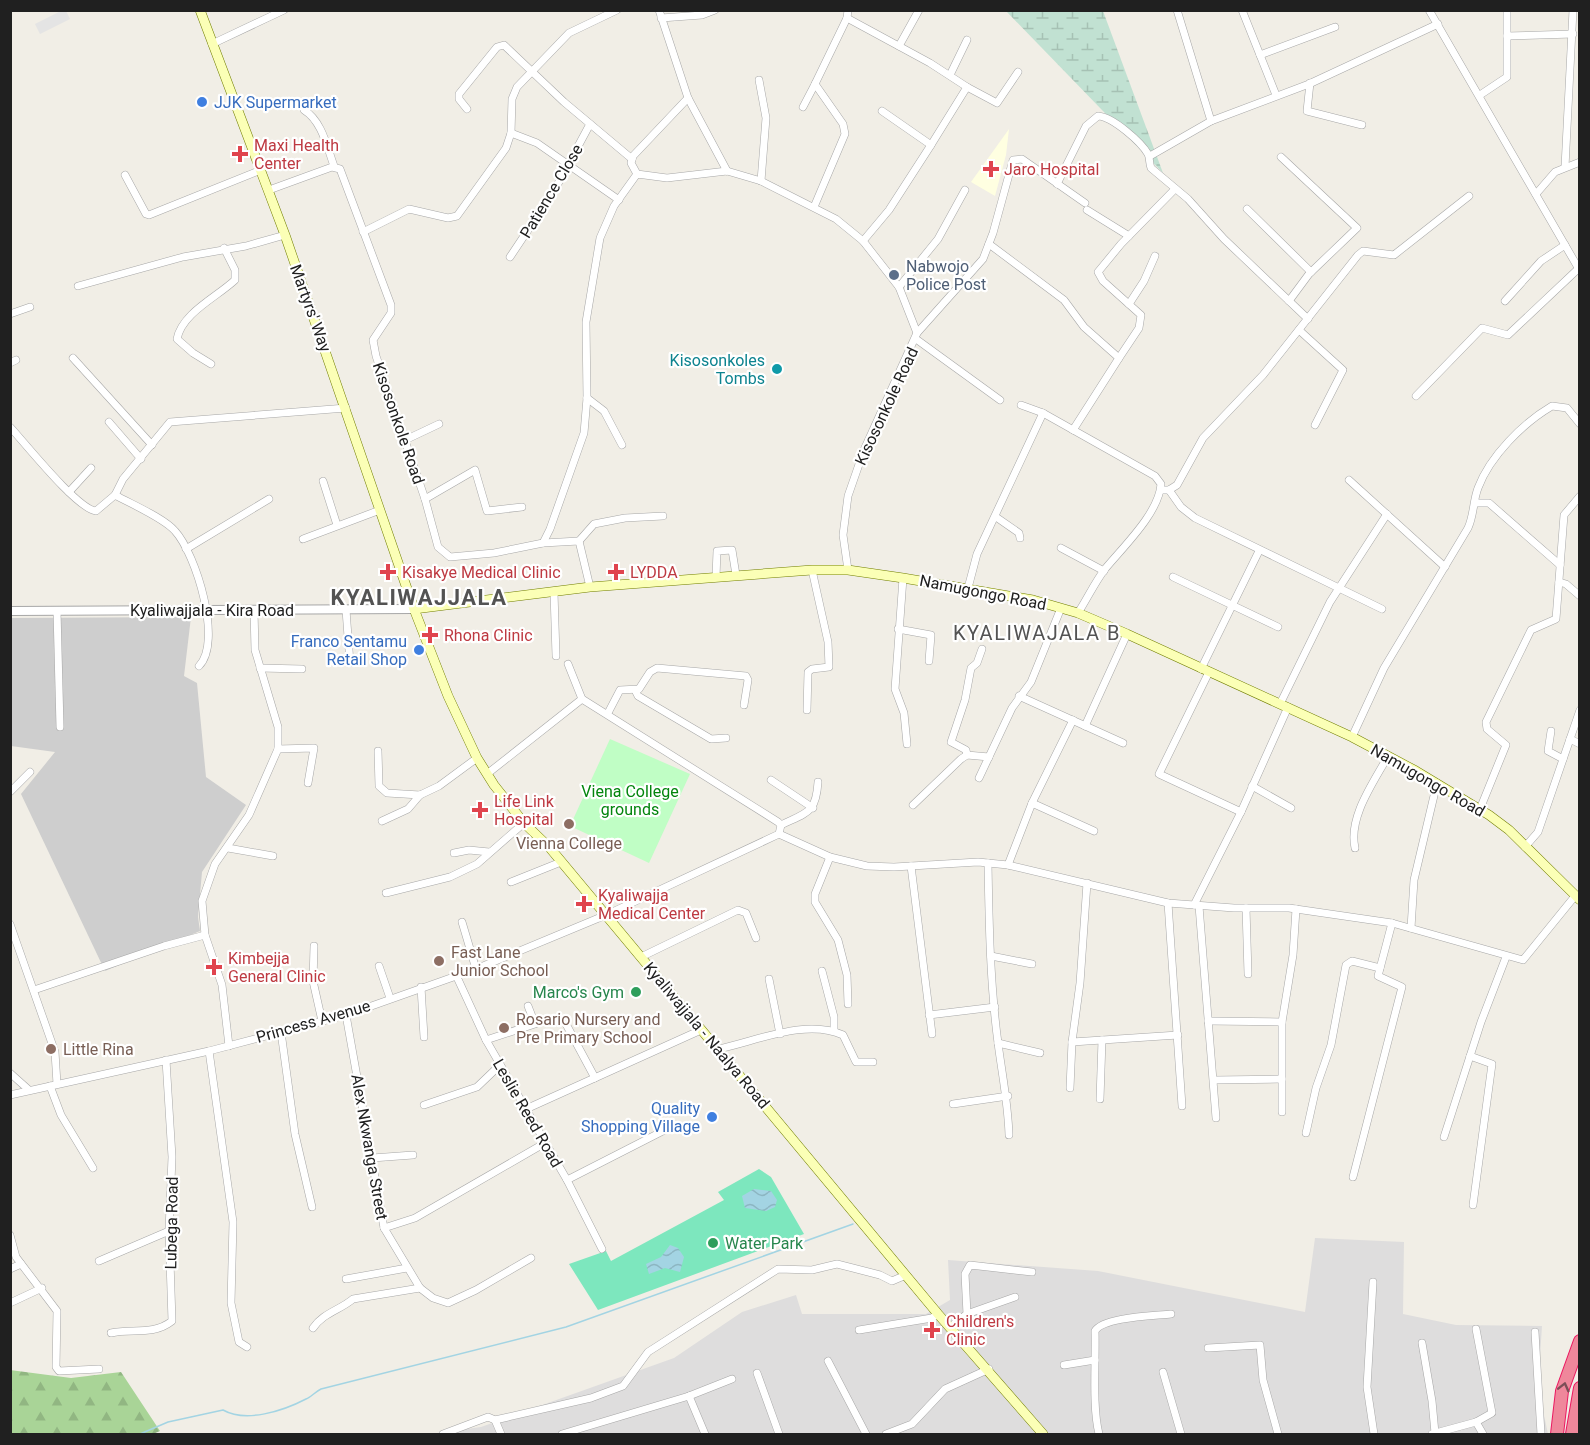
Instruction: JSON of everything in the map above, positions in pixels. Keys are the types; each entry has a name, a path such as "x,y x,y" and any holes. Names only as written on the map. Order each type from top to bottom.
{"highway":[{"path":"1557,1434 1562,1391 1580,1341"},
{"path":"1572,1434 1580,1388"}],"main road":[{"name":"Martyrs' Way","path":"200,10 285,235 414,609"},
{"name":"Namugongo Road","path":"414,609 590,587 812,570 848,570 903,578 968,588 1061,608 1127,634 1352,737 1437,783 1509,830 1577,898"},
{"name":"Kyaliwajjala - Naalya Road","path":"414,609 448,696 477,758 524,823 561,862 938,1314 1043,1434"}],"street":[{"path":"212,44 284,10"},
{"path":"363,232 409,208 448,218 457,216 506,148 512,133 514,92 530,72 569,33 617,10"},
{"path":"715,10 701,13 660,14 688,98 727,171"},
{"path":"899,46 919,10"},
{"path":"1177,10 1211,121"},
{"path":"1242,10 1276,95"},
{"path":"1416,396 1482,328 1508,335 1579,270 1429,10"},
{"path":"1480,95 1507,77 1507,10"},
{"path":"1565,167 1576,44 1573,34 1573,10"},
{"path":"803,107 847,13 997,103 1018,72"},
{"path":"1150,156 1211,121 1310,83 1438,24"},
{"path":"1260,55 1335,27"},
{"path":"1507,36 1573,34"},
{"path":"950,75 967,40"},
{"path":"467,109 459,99 459,94 500,45 507,47 530,72 632,159 637,174 607,217 600,238 587,311 587,398 582,443 543,543"},
{"path":"759,80 766,118 761,181"},
{"path":"1310,83 1307,111 1362,125"},
{"path":"814,84 843,124 845,134 814,207"},
{"path":"863,240 889,210 967,87"},
{"path":"632,159 688,98"},
{"name":"Kisosonkole Road","path":"303,105 304,110 320,128 334,166 340,170 391,305 391,313 373,340 403,441 425,499 438,547 445,556 494,553 543,543 579,541"},
{"path":"882,111 931,145"},
{"path":"1057,184 1086,126 1096,117 1118,124 1150,156 1151,168 1200,210 1224,239 1308,319"},
{"name":"Patience Close","path":"510,257 568,165 590,124"},
{"path":"512,133 537,143 618,200"},
{"path":"1281,158 1356,228 1311,272 1289,301"},
{"path":"1000,400 917,336 976,268 989,244 1013,160 1022,159 1128,236"},
{"path":"1536,194 1547,179 1565,167 1580,162"},
{"path":"268,190 334,166"},
{"path":"125,175 146,214 149,215 261,170"},
{"name":"Kisosonkole Road","path":"637,174 667,178 727,171 761,181 836,219 863,240 899,287 917,336 864,450 848,496 843,535 848,570"},
{"path":"899,287 938,239 965,190"},
{"path":"1073,430 1142,321 1141,315 1102,281 1098,272 1128,236 1174,190"},
{"path":"1078,613 1104,571 1130,542 1165,490 1177,485 1203,438 1240,400 1358,255 1363,251 1394,255 1469,196"},
{"path":"1247,209 1311,272"},
{"path":"78,286 183,257 224,248 246,246 285,235"},
{"path":"989,244 1064,300 1084,327 1119,358"},
{"path":"1505,301 1541,261 1565,245"},
{"path":"211,364 193,353 177,339 182,326 189,318 235,280 235,270 224,248"},
{"path":"1129,304 1144,281 1155,256"},
{"path":"10,314 30,307"},
{"path":"1299,330 1343,370 1315,426"},
{"path":"73,358 152,445"},
{"path":"587,398 600,406 622,445"},
{"path":"1021,405 1043,413 1155,476 1188,514 1258,551 1382,609"},
{"path":"1352,737 1384,668 1468,528 1476,503 1478,487 1492,462 1544,411 1556,405 1562,405 1580,424"},
{"path":"10,427 69,492 87,508 96,511 115,495 123,479 170,422 346,408"},
{"path":"968,588 977,554 1043,413"},
{"path":"109,422 141,459"},
{"path":"403,441 439,424"},
{"path":"69,492 91,468"},
{"path":"425,499 475,470 487,512 522,507"},
{"path":"1349,480 1444,567"},
{"path":"323,481 337,525"},
{"path":"115,495 174,529 186,549 202,588 206,609 208,652 199,666"},
{"path":"1480,809 1506,745 1486,729 1486,722 1531,630 1556,619 1564,514 1580,496"},
{"path":"186,549 269,499"},
{"path":"1476,503 1489,503 1560,566"},
{"path":"303,538 380,510"},
{"path":"1216,1118 1215,1080 1196,905 1241,812 1284,706 1338,588 1387,514"},
{"path":"590,587 579,541 594,524 626,518 663,516"},
{"path":"996,517 1019,533 1020,538"},
{"path":"1061,548 1104,571"},
{"path":"716,577 717,551 732,550 736,575"},
{"path":"1241,812 1159,774 1258,551"},
{"path":"807,710 808,672 829,666 828,642 812,570"},
{"path":"1173,577 1278,627"},
{"path":"903,578 895,689 904,713 907,744"},
{"path":"1559,582 1566,584 1580,596"},
{"path":"554,592 556,656"},
{"path":"979,778 1020,696 1031,682 1061,608"},
{"name":"Kyaliwajjala - Kira Road","path":"10,611 414,609"},
{"path":"230,1046 222,985 205,935 202,901 215,864 249,815 278,749 278,727 255,650 254,610"},
{"path":"346,610 350,663"},
{"path":"57,611 60,727"},
{"path":"898,628 932,635 928,661"},
{"path":"1085,726 1127,634"},
{"path":"967,755 966,750 951,742 965,700 971,668 977,663 982,649"},
{"path":"568,664 582,699 608,713 782,825"},
{"path":"260,668 302,669"},
{"path":"608,713 620,690 639,689 650,672 657,668 747,677 744,705"},
{"path":"635,690 638,696 711,739 726,738"},
{"path":"1020,696 1123,743"},
{"path":"487,774 582,699"},
{"path":"1525,847 1538,832 1580,710"},
{"path":"1008,865 1032,803 1073,720"},
{"path":"1551,731 1548,751 1563,759"},
{"path":"1569,739 1580,744"},
{"path":"278,749 314,748 308,783"},
{"path":"378,751 379,786 383,791 420,795"},
{"path":"913,805 967,755 988,757"},
{"path":"1355,848 1352,834 1357,819 1388,756"},
{"path":"382,821 408,809 420,795 439,786 477,758"},
{"path":"10,792 30,772"},
{"path":"771,780 813,808"},
{"path":"818,782 817,800 813,808 782,825 779,834 830,857 867,866 988,863 1008,865 1168,903 1296,909 1392,922 1506,957 1523,960 1577,898"},
{"path":"1411,928 1414,880 1437,783"},
{"path":"1252,786 1291,808"},
{"path":"1032,803 1094,831"},
{"path":"386,893 450,877 477,864 524,823"},
{"name":"Princess Avenue","path":"10,1095 230,1046 346,1015 476,969 606,915 779,834"},
{"path":"228,848 273,856"},
{"path":"453,853 469,850 489,852"},
{"path":"830,857 816,894 815,903 838,940 847,975 848,1004"},
{"path":"510,882 561,862"},
{"path":"988,863 991,956 998,1043 1008,1096 1009,1135"},
{"path":"911,866 932,1034"},
{"path":"1070,1088 1072,1042 1080,983 1087,883"},
{"path":"1168,903 1182,1106"},
{"path":"1246,908 1248,974"},
{"path":"1282,1112 1282,1022 1293,955 1296,909"},
{"path":"641,957 738,910 746,913 756,938"},
{"path":"462,922 476,969"},
{"path":"1353,1177 1402,987 1378,976 1392,922"},
{"path":"11,926 55,1052 53,1085 61,1115 93,1168"},
{"path":"34,990 164,946 205,935"},
{"path":"314,946 313,981 322,1021"},
{"path":"991,956 1032,964"},
{"path":"1444,1137 1506,957"},
{"path":"1306,1133 1316,1088 1331,1045 1346,965 1352,961 1380,968"},
{"path":"379,966 390,998"},
{"path":"822,971 834,1017 834,1031"},
{"name":"Leslie Reed Road","path":"456,975 486,1040 567,1180 602,1249"},
{"path":"769,979 780,1034"},
{"path":"421,987 424,1037"},
{"path":"486,1040 535,1024 528,1006"},
{"path":"930,1015 995,1007"},
{"name":"Alex Nkwanga Street","path":"346,1015 384,1228 420,1288 432,1298 448,1303 470,1294 531,1258"},
{"path":"1208,1021 1282,1022"},
{"path":"566,1024 595,1078"},
{"path":"718,1048 807,1028 834,1031 847,1039 856,1062 873,1062"},
{"path":"526,1109 701,1030"},
{"path":"281,1032 295,1134 312,1207"},
{"path":"1072,1042 1178,1035"},
{"path":"1100,1099 1102,1040"},
{"path":"998,1043 1040,1053"},
{"path":"209,1051 233,1222 231,1303 239,1342 247,1347"},
{"path":"1470,1056 1492,1064 1473,1205"},
{"name":"Lubega Road","path":"111,1333 126,1331 144,1333 172,1321 169,1231 172,1157 166,1060"},
{"path":"424,1105 477,1087 500,1065"},
{"path":"10,1073 29,1090"},
{"path":"1215,1080 1282,1079"},
{"path":"953,1104 1008,1096"},
{"path":"567,1180 663,1131"},
{"path":"384,1228 415,1218 545,1143"},
{"path":"372,1158 413,1155"},
{"path":"99,1261 169,1231"},
{"path":"10,1235 21,1264 42,1288 57,1311 56,1367 58,1371 99,1369"},
{"path":"10,1269 21,1264"},
{"path":"443,1434 488,1417 495,1420 532,1410 570,1404 623,1386 648,1352 778,1269 812,1270 837,1264 880,1275 892,1281 906,1275"},
{"path":"967,1314 965,1274 970,1265 1032,1272"},
{"path":"346,1279 407,1268"},
{"path":"1373,1282 1368,1387 1374,1434"},
{"path":"10,1303 42,1288"},
{"path":"313,1328 326,1314 342,1308 353,1299 420,1288"},
{"path":"950,1327 967,1314 1015,1297"},
{"path":"859,1330 932,1318 938,1314"},
{"path":"1099,1434 1094,1415 1097,1397 1095,1331 1098,1326 1110,1322 1171,1314"},
{"path":"1422,1343 1432,1401 1433,1434 1476,1422 1492,1413 1476,1329"},
{"path":"1535,1332 1541,1434"},
{"path":"1208,1348 1260,1346 1263,1380 1278,1434"},
{"path":"1064,1365 1095,1360"},
{"path":"828,1361 866,1434"},
{"path":"886,1434 912,1424 945,1389 989,1370"},
{"path":"1163,1372 1181,1434"},
{"path":"757,1373 779,1434"},
{"path":"562,1434 689,1396 732,1379"},
{"path":"689,1396 705,1434"},
{"path":"495,1420 501,1434"},
{"path":"1476,1422 1483,1434"}],"shaded area":[{"path":"63,10 70,19 40,34 35,24"},
{"name":"Jaro Hospital","path":"1009,129 1006,155 995,196 971,182"},
{"path":"191,617 184,676 197,683 206,777 246,805 202,872 198,917 200,931 105,971 21,794 55,752 11,746 11,618"},
{"path":"1315,1238 1404,1242 1403,1314 1456,1325 1542,1326 1538,1387 1548,1434 430,1434 481,1427 674,1358 742,1312 796,1295 802,1314 926,1314 950,1300 948,1260 1098,1271 1305,1312"}],"green space":[{"path":"1006,11 1103,11 1163,173"},
{"name":"Viena College grounds","path":"610,739 690,774 649,863 570,826"},
{"name":"Water Park","path":"759,1169 771,1177 804,1234 598,1310 569,1264 606,1251 611,1261 724,1200 718,1192"},
{"path":"10,1370 71,1378 121,1372 160,1431 153,1434 11,1434"}],"water":[{"path":"754,1189 771,1191 777,1200 775,1207 766,1211 745,1208 742,1196"},
{"path":"670,1245 678,1248 684,1257 680,1272 665,1268 649,1274 646,1264 661,1257"}],"waterway":[{"path":"140,1434 168,1422 223,1410 242,1415 276,1411 308,1398 321,1389 566,1327 853,1224"}],"place":[{"name":"JJK Supermarket","path":"202,102"},
{"name":"Maxi Health Center","path":"240,154"},
{"name":"Jaro Hospital","path":"991,169"},
{"name":"Nabwojo Police Post","path":"894,275"},
{"name":"Kisosonkoles Tombs","path":"777,369"},
{"name":"Kisakye Medical Clinic","path":"388,572"},
{"name":"LYDDA","path":"616,572"},
{"name":"Rhona Clinic","path":"430,635"},
{"name":"Franco Sentamu Retail Shop","path":"419,650"},
{"name":"Life Link Hospital","path":"480,810"},
{"name":"Vienna College","path":"569,824"},
{"name":"Kyaliwajja Medical Center","path":"584,904"},
{"name":"Fast Lane Junior School","path":"439,961"},
{"name":"Kimbejja General Clinic","path":"214,967"},
{"name":"Marco's Gym","path":"636,992"},
{"name":"Rosario Nursery and Pre Primary School","path":"504,1028"},
{"name":"Little Rina","path":"51,1049"},
{"name":"Quality Shopping Village","path":"712,1117"},
{"name":"Water Park","path":"713,1243"},
{"name":"Children's Clinic","path":"932,1330"}],"district":[{"name":"KYALIWAJJALA","path":"419,597"},
{"name":"KYALIWAJALA B","path":"1037,633"}]}
